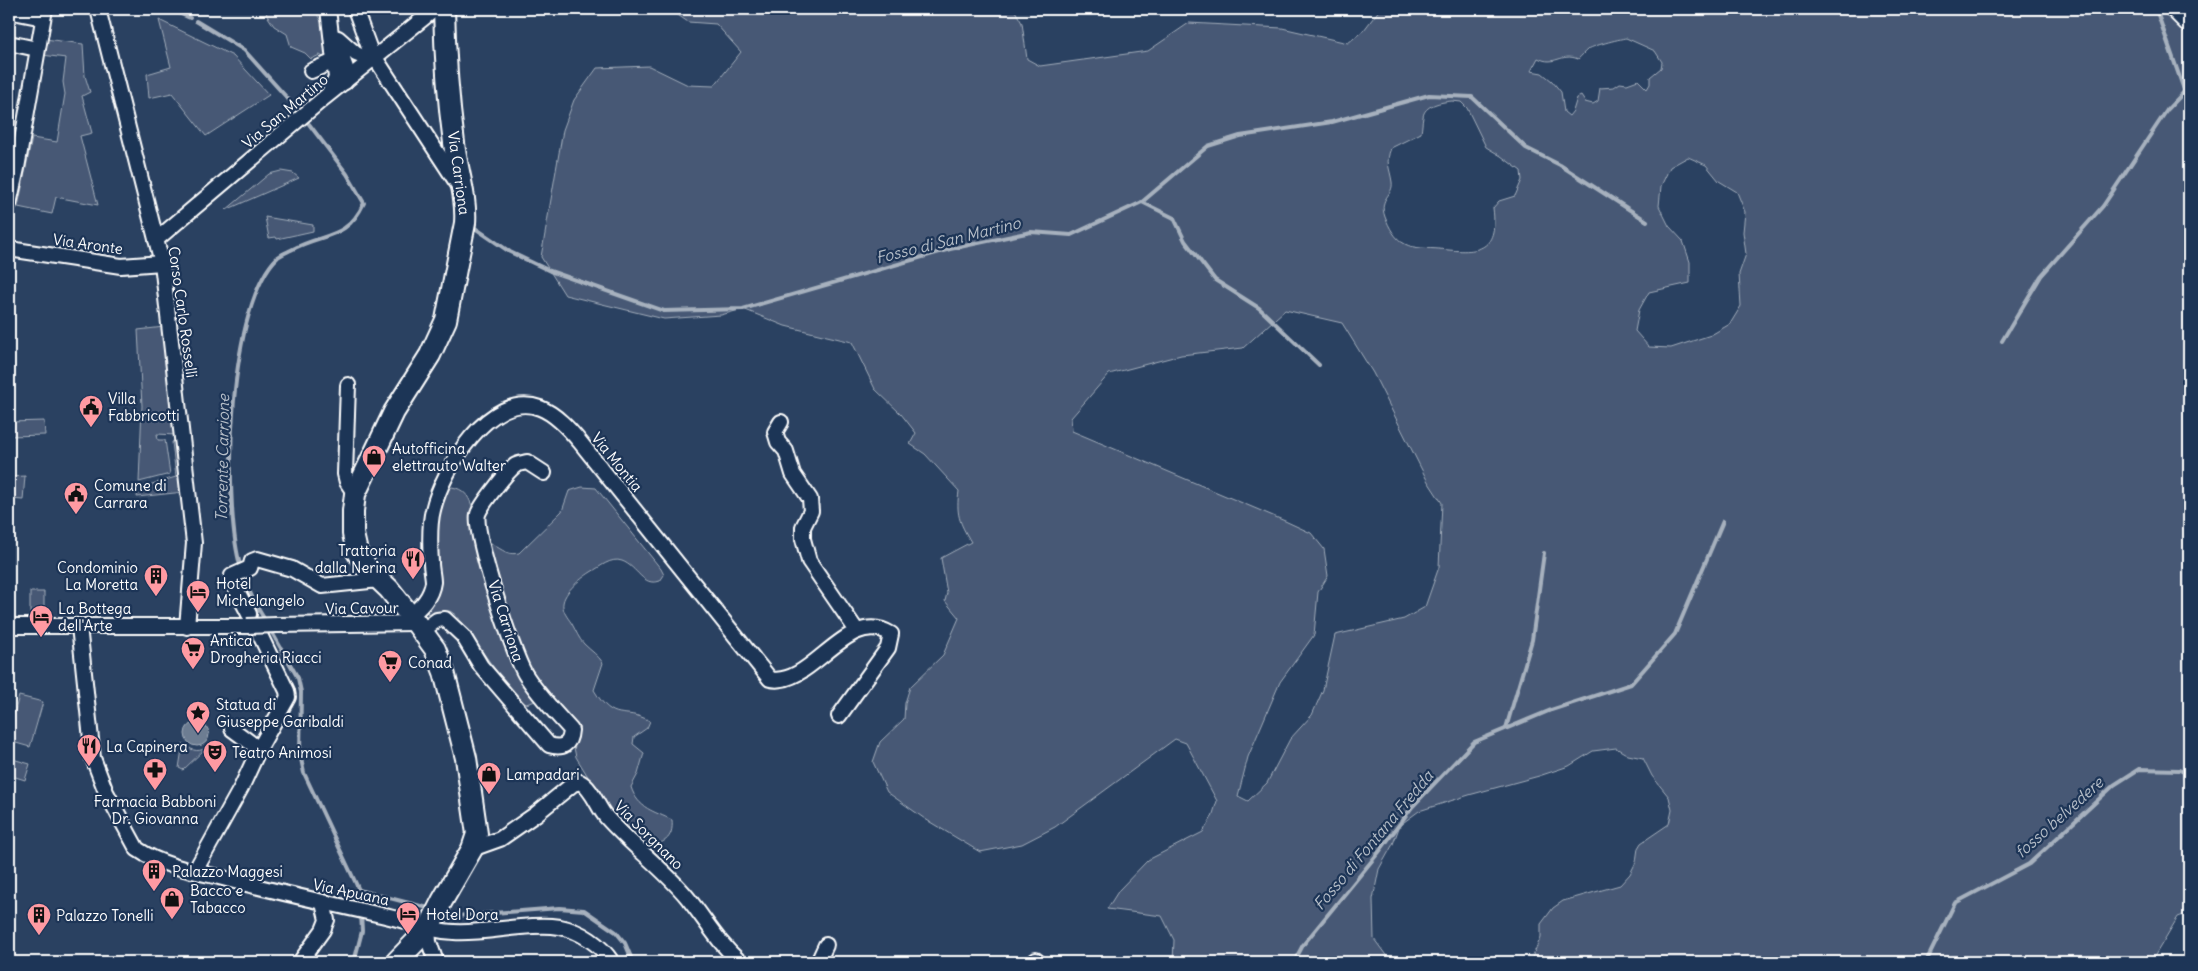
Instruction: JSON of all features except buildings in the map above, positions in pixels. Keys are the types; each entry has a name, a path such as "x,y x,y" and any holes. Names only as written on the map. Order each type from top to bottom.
{"main road":[{"name":"Via Carriona","path":"405,958 433,918 472,849 477,834 466,758 444,672 435,649 389,589 368,569 357,552 353,534 355,494 396,408 430,355 446,320 465,223 466,208 453,136 446,61 444,9"}],"street":[{"name":"Corso Carlo Rosselli","path":"98,9 162,263 194,543 187,627"},
{"path":"326,97 336,78 332,62 331,27 328,9"},
{"path":"355,9 373,59 462,190"},
{"name":"Via San Martino","path":"156,240 326,97 435,9"},
{"path":"2172,9 2189,26"},
{"path":"9,204 44,13 13,12"},
{"path":"331,27 341,41 356,54 373,59"},
{"path":"331,27 346,68 345,82"},
{"path":"341,41 357,44 366,40"},
{"path":"9,43 37,49"},
{"path":"311,71 332,62"},
{"name":"Via Aronte","path":"9,249 121,266 162,263"},
{"name":"Via Carriona","path":"348,385 345,474 347,482 355,494"},
{"name":"Via Montia","path":"416,623 421,606 428,596 433,582 432,512 442,482 458,453 473,435 494,416 511,407 520,406 540,408 567,427 770,679 778,681 792,677 857,631"},
{"path":"781,422 775,432 778,442 786,451 793,474 810,499 811,511 803,527 803,538 809,561 857,631 877,627 891,634 888,648 839,716"},
{"name":"Via Carriona","path":"416,623 445,619 463,636 481,666 549,745 560,748 566,745 571,738 571,730 538,694 524,673 511,645 480,539 478,513 497,484 516,465 527,462 544,473"},
{"path":"248,620 232,580 250,568 252,561 257,559 292,569 322,586 379,580"},
{"name":"Via Cavour","path":"9,626 187,627 248,620 277,625 416,623"},
{"name":"Via Apuana","path":"79,626 93,758 106,792 137,849 145,855 195,872 323,903 400,919 433,918 455,932 560,927 584,935 606,953 612,962"},
{"path":"195,872 288,697 287,691 260,635"},
{"path":"232,729 259,749"},
{"name":"Via Sorgnano","path":"472,849 500,839 536,814 573,784 580,782 586,785 606,817 649,857 686,897 725,949 740,962"},
{"path":"300,962 323,930 327,920 323,903"},
{"path":"433,918 429,942 436,962"},
{"path":"824,962 820,958 826,945"},
{"path":"405,958 422,954 436,962"}],"shaded area":[{"path":"270,9 317,9 318,16 326,30 331,49 326,59 320,55 311,59 305,53 291,47 287,34 274,26 266,14"},
{"path":"669,9 1014,9 1022,23 1027,59 1040,66 1148,51 1189,23 1282,28 1348,43 1364,30 1380,9 2189,9 2189,913 2178,917 2151,962 1530,962 1541,937 1541,924 1553,908 1563,901 1620,885 1630,874 1636,862 1638,848 1641,843 1669,824 1672,810 1669,797 1652,776 1643,758 1628,755 1616,748 1593,751 1569,766 1419,811 1400,825 1393,844 1379,869 1373,899 1374,939 1388,958 1399,962 1173,962 1174,940 1162,916 1107,909 1119,890 1148,860 1203,832 1212,817 1217,801 1186,743 1175,739 1055,827 1022,844 980,852 925,819 887,792 873,762 880,742 904,719 905,703 910,687 943,655 959,618 945,601 947,593 941,558 971,542 959,518 959,491 925,454 910,444 916,433 901,414 875,389 852,342 785,326 743,309 721,315 664,319 565,295 541,257 563,130 574,100 597,68 649,66 688,85 714,86 741,52 716,24 688,22","holes":["1626,38 1655,51 1662,62 1661,68 1650,77 1650,84 1647,89 1638,80 1627,84 1620,83 1614,87 1600,88 1598,101 1593,104 1585,102 1581,96 1577,98 1573,111 1569,116 1564,112 1561,92 1552,81 1542,73 1531,71 1538,58 1549,61 1567,57 1578,59 1590,48","1461,102 1467,108 1486,147 1521,171 1522,180 1515,196 1499,201 1493,208 1494,223 1488,242 1474,250 1464,251 1409,246 1398,239 1387,221 1383,210 1383,205 1392,187 1388,162 1391,148 1421,133 1424,113 1438,103","1688,157 1706,165 1719,181 1737,192 1745,212 1743,232 1746,254 1739,274 1741,306 1730,324 1711,335 1671,348 1649,347 1635,331 1639,310 1649,292 1690,283 1690,262 1683,241 1669,226 1659,206 1661,186 1670,167","1285,310 1342,323 1373,373 1427,480 1442,503 1439,567 1425,607 1404,619 1335,635 1323,690 1312,715 1290,739 1267,783 1248,801 1238,796 1248,757 1280,682 1314,635 1318,592 1328,576 1324,549 1311,533 1072,431 1071,418 1109,374 1181,355 1243,348"]},
{"path":"159,20 233,56 269,95 206,136 172,93 149,98 147,74 171,67"},
{"path":"45,39 83,44 85,76 90,92 82,96 92,133 80,136 98,205 56,197 52,214 18,207 32,138 57,142 65,94 63,82 66,58 42,55"},
{"path":"281,171 293,173 299,178 226,210 269,174"},
{"path":"265,217 313,225 313,231 277,239 276,237 269,238"},
{"path":"164,327 176,435 157,434 158,440 165,440 170,474 139,482 142,406 138,330"},
{"path":"44,421 45,435 9,436 9,422"},
{"path":"177,440 184,492 137,497 138,488 176,477 172,442"},
{"path":"25,476 23,500 9,499 9,477"},
{"path":"452,487 459,489 469,498 483,536 500,549 513,554 519,553 562,511 569,491 582,487 596,488 661,569 664,575 660,581 654,582 644,579 622,561 610,561 572,587 565,597 563,607 565,614 581,640 603,663 594,690 601,701 614,711 650,721 647,728 634,737 633,744 644,753 638,774 631,787 642,805 672,820 671,832 666,840 658,844 646,845 606,806 576,757 573,743 539,700 526,704 514,696 457,616 450,611 429,618 426,609 436,520 446,491"},
{"path":"30,592 44,592 44,613 30,613"},
{"path":"19,696 43,702 30,747 9,741 9,732"},
{"path":"197,722 202,723 208,729 208,739 202,745 197,746 192,745 186,739 185,734 186,729 192,723"},
{"path":"183,743 194,750 206,748 183,770 179,768"},
{"path":"9,758 30,764 25,780 9,775"}],"waterway":[{"name":"Torrente Carrione","path":"170,9 190,18"},
{"path":"2156,9 2189,104"},
{"name":"Torrente Carrione","path":"196,21 244,50 298,110"},
{"path":"2002,341 2041,276 2103,206 2167,110 2185,91"},
{"name":"Fosso di San Martino","path":"472,226 510,252 550,271 664,311 743,309 950,249 1031,232 1071,235 1142,202 1208,146 1240,136 1332,122 1429,95 1472,97 1526,148 1560,165 1647,221"},
{"name":"Torrente Carrione","path":"267,623 250,593 241,569 234,531 231,493 231,449 239,357 249,315 261,281 278,257 303,244 342,230 350,224 364,203 347,174 309,124"},
{"path":"1142,202 1174,218 1185,241 1215,280 1259,308 1319,365"},
{"name":"Fosso di Fontana Fredda","path":"1294,962 1303,945 1379,852 1412,807 1474,742 1551,710 1631,684 1675,634 1723,521"},
{"name":"Fosso di Fontana Fredda","path":"1506,728 1532,640 1544,553"},
{"name":"Torrente Carrione","path":"270,629 298,678 301,692 300,754 304,773 359,890 360,906"},
{"name":"fosso belvedere","path":"1926,962 1955,903 2029,864 2114,785 2139,769 2179,770 2189,774"},
{"path":"359,890 432,909"},
{"path":"443,913 456,916 559,908 584,910 616,932 625,943 633,962"},
{"name":"Torrente Carrione","path":"354,962 362,931 361,913"}],"place":[{"name":"Villa Fabbricotti","path":"91,428"},
{"name":"Autofficina elettrauto Walter","path":"374,478"},
{"name":"Comune di Carrara","path":"76,515"},
{"name":"Trattoria dalla Nerina","path":"413,580"},
{"name":"Condominio La Moretta","path":"156,597"},
{"name":"Hotel Michelangelo","path":"198,613"},
{"name":"La Bottega dell'Arte","path":"41,638"},
{"name":"Antica Drogheria Riacci","path":"193,670"},
{"name":"Conad","path":"390,683"},
{"name":"Statua di Giuseppe Garibaldi","path":"198,734"},
{"name":"La Capinera","path":"89,767"},
{"name":"Teatro Animosi","path":"215,773"},
{"name":"Farmacia Babboni Dr. Giovanna","path":"155,791"},
{"name":"Lampadari","path":"489,795"},
{"name":"Palazzo Maggesi","path":"154,892"},
{"name":"Bacco e Tabacco","path":"172,920"},
{"name":"Hotel Dora","path":"408,935"},
{"name":"Palazzo Tonelli","path":"39,936"}]}
